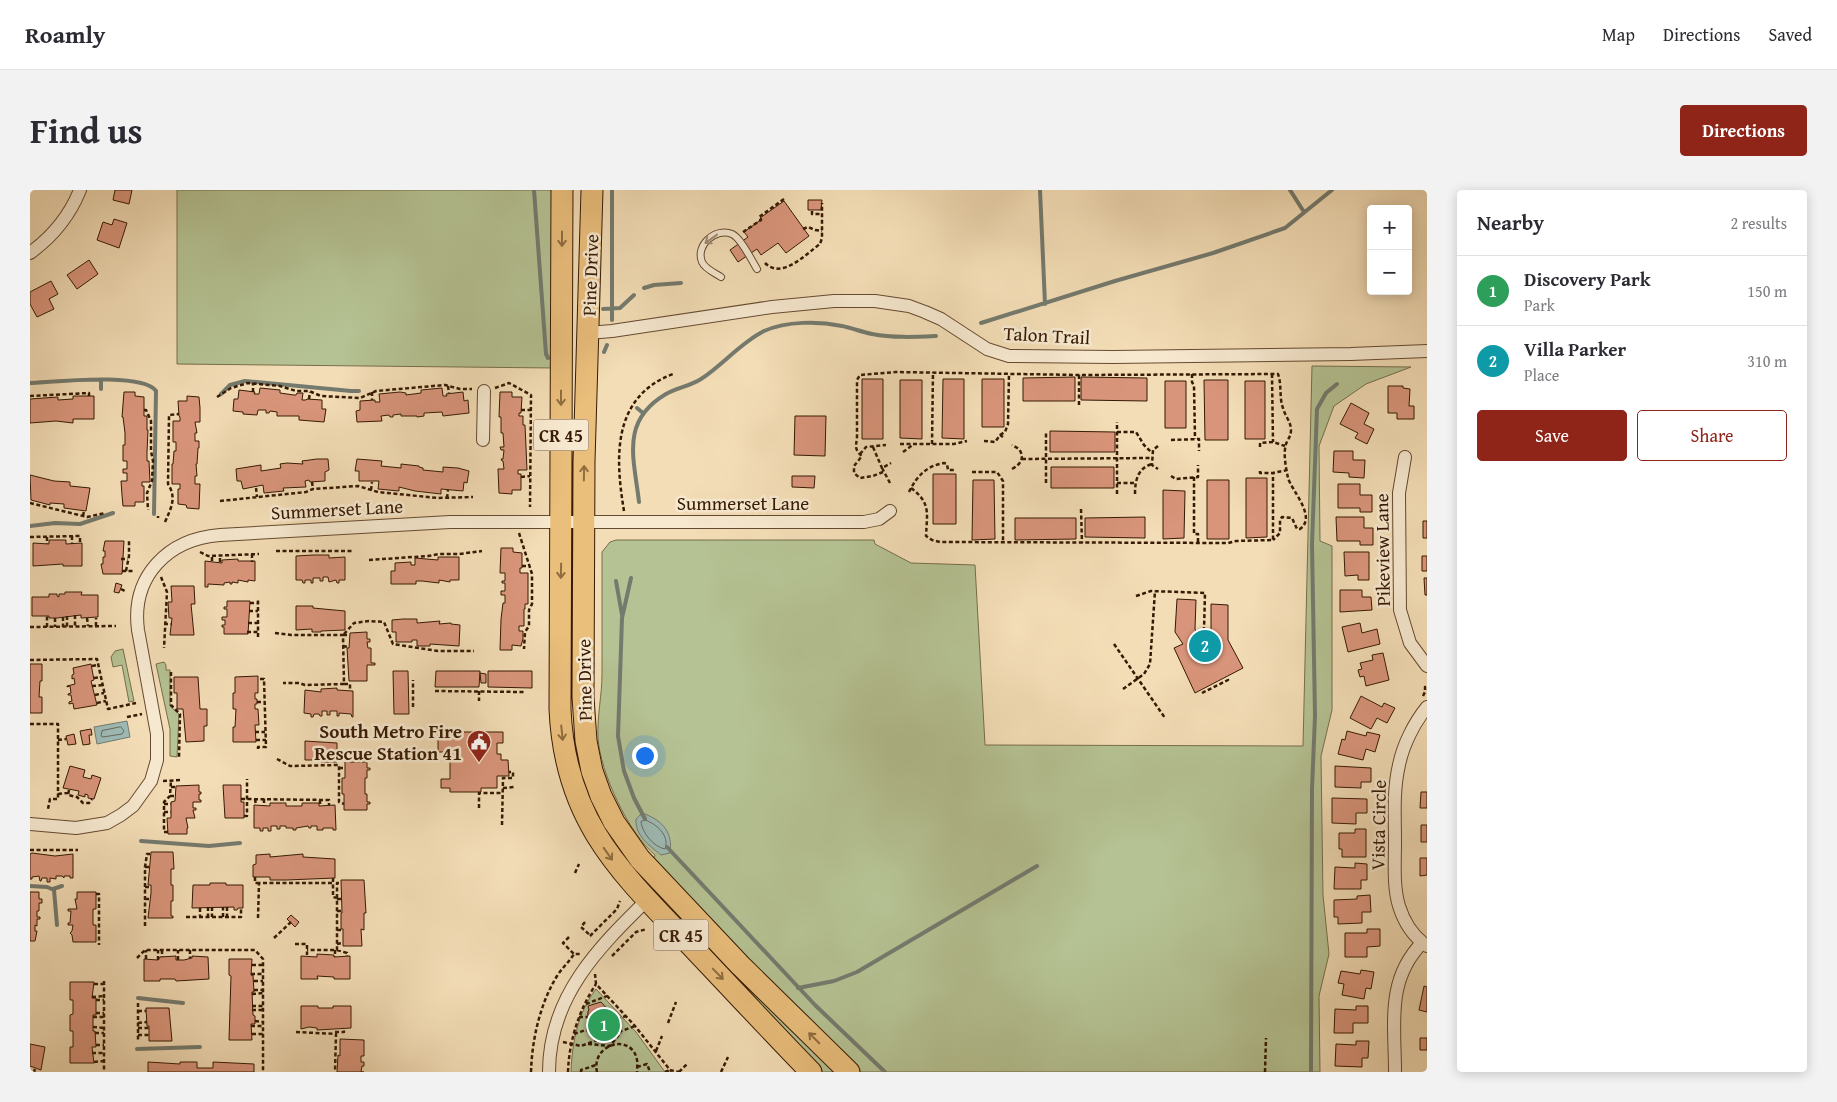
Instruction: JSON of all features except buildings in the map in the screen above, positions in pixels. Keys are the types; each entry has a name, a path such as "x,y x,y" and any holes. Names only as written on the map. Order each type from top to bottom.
{"main road":[{"name":"Pine Drive","path":"562,190 560,710 562,736 569,771 580,806 594,832 618,867 647,900 811,1072"},
{"name":"Pine Drive","path":"592,190 584,522 583,697 584,724 592,771 608,810 620,832 647,866 740,965 848,1072"}],"street":[{"path":"30,253 51,236 65,218 80,190"},
{"name":"Talon Trail","path":"588,333 772,307 875,301 909,306 925,312 941,319 987,349 1009,356 1113,357 1351,354 1427,351"},
{"path":"483,440 484,390"},
{"name":"Pikeview Lane","path":"1405,457 1399,493 1400,610 1410,643 1427,666"},
{"name":"Summerset Lane","path":"30,824 76,828 107,823 121,816 133,806 151,780 158,760 158,739 138,630 137,608 149,574 163,557 179,546 200,537 423,523 864,522 879,519 890,510"},
{"name":"Vista Circle","path":"1424,945 1405,920 1397,897 1395,884 1396,789 1398,766 1414,727 1427,707"},
{"path":"549,1072 556,1025 572,988 595,953 647,900"},
{"path":"1395,1072 1396,991 1406,963 1424,945"}],"lane":[{"path":"721,276 705,266 701,256 703,245 707,240 719,233 726,233 736,238 757,269"}],"path":[{"path":"748,239 743,232 761,220 759,217 784,199"},
{"path":"765,263 774,268 791,265 820,244 822,203"},
{"path":"814,211 812,214 822,212"},
{"path":"803,229 808,227 822,231"},
{"path":"860,454 855,446 859,376 896,372 1079,375 1278,374 1283,408 1291,427 1286,446 1287,470 1290,484 1304,508 1305,523 1302,529 1297,529 1292,518 1282,517 1280,520 1280,533 1272,540 1198,543 946,543 926,536 926,505 922,496 911,488"},
{"path":"932,444 933,372"},
{"path":"626,522 619,457 623,425 631,406 642,394 658,380 673,374"},
{"path":"984,442 994,442 1005,432 1008,424 1009,374"},
{"path":"1192,374 1194,386 1194,439"},
{"path":"1272,374 1273,442"},
{"path":"1079,375 1079,406"},
{"path":"217,397 231,388 248,383 310,392 321,396 360,398 372,392 394,391 407,388 448,386 460,389 484,390 509,383 531,395 528,465 530,507"},
{"path":"253,383 253,392"},
{"path":"448,386 449,393"},
{"path":"407,388 408,394"},
{"path":"309,399 310,392"},
{"path":"372,392 372,400"},
{"path":"30,396 90,393 90,396"},
{"path":"61,394 61,400"},
{"path":"144,410 146,410 151,420 151,480 146,496 148,510"},
{"path":"521,410 531,410"},
{"path":"165,522 171,508 172,492 168,484 170,480 168,456 169,415 178,414"},
{"path":"1117,422 1117,494"},
{"path":"525,431 530,431"},
{"path":"1046,431 1046,483"},
{"path":"1117,432 1136,432 1152,454"},
{"path":"168,440 173,439"},
{"path":"1171,440 1199,439 1199,451"},
{"path":"900,444 954,444 967,441"},
{"path":"1260,447 1260,443 1273,442 1286,446"},
{"path":"903,452 914,444"},
{"path":"886,445 866,447 860,454 862,456 854,466 853,471 857,477 870,477 891,463"},
{"path":"1012,445 1019,449 1022,458 1020,463 1012,469"},
{"path":"873,446 882,470 890,482"},
{"path":"1152,464 1153,450 1158,446"},
{"path":"168,456 174,456"},
{"path":"1022,458 1152,458"},
{"path":"909,492 919,475 932,466 947,464 948,470 956,470"},
{"path":"1152,464 1158,469"},
{"path":"1135,494 1135,483 1141,471 1152,464"},
{"path":"1171,476 1176,479 1198,477 1198,466"},
{"path":"1260,470 1260,473 1273,473 1287,470"},
{"path":"972,472 997,472 1002,481 1003,543"},
{"path":"1272,540 1273,473"},
{"path":"521,477 530,476"},
{"path":"1194,477 1194,534 1198,534 1198,543"},
{"path":"312,482 313,489"},
{"path":"371,490 372,482"},
{"path":"1117,483 1135,483"},
{"path":"220,501 268,494 298,493 313,489 358,486 371,490 412,495 422,494 447,498 473,497"},
{"path":"256,488 257,497"},
{"path":"298,488 298,493"},
{"path":"412,495 413,490"},
{"path":"447,498 448,490"},
{"path":"172,492 178,491"},
{"path":"30,503 36,502 83,516 105,513"},
{"path":"51,508 52,503"},
{"path":"1081,509 1082,543"},
{"path":"83,516 84,510"},
{"path":"519,533 532,576 532,602 529,612 529,626 524,636 524,649"},
{"path":"72,536 72,544"},
{"path":"30,537 60,538 80,536 80,543"},
{"path":"39,537 39,543"},
{"path":"47,537 47,544"},
{"path":"124,543 129,541 129,557 126,571"},
{"path":"197,550 208,556 259,554"},
{"path":"276,551 315,551 327,553 352,551"},
{"path":"298,551 298,556"},
{"path":"306,551 306,556"},
{"path":"335,551 335,558"},
{"path":"343,551 343,557"},
{"path":"369,560 454,555 482,551"},
{"path":"252,554 252,562"},
{"path":"124,555 129,557"},
{"path":"228,555 228,560"},
{"path":"241,555 241,562"},
{"path":"212,556 212,561"},
{"path":"220,556 220,562"},
{"path":"121,559 129,557"},
{"path":"408,557 408,562"},
{"path":"522,566 530,566"},
{"path":"122,572 133,572"},
{"path":"161,575 169,592 164,624 164,648"},
{"path":"121,589 126,591"},
{"path":"1136,596 1155,591 1205,593 1204,630"},
{"path":"1123,689 1147,670 1151,659 1155,591"},
{"path":"258,598 258,637"},
{"path":"167,600 172,600"},
{"path":"250,603 258,603"},
{"path":"250,611 258,611"},
{"path":"524,612 529,612"},
{"path":"75,615 75,626"},
{"path":"47,616 47,626"},
{"path":"67,616 67,626"},
{"path":"63,617 63,626"},
{"path":"55,618 55,626"},
{"path":"87,618 88,626"},
{"path":"96,618 96,626"},
{"path":"343,635 354,623 384,622 394,644 425,647 440,651 474,650"},
{"path":"248,623 258,623"},
{"path":"164,624 172,624"},
{"path":"30,626 116,626"},
{"path":"306,635 307,629"},
{"path":"298,630 298,635"},
{"path":"330,635 331,630"},
{"path":"343,630 345,690"},
{"path":"322,631 323,635"},
{"path":"164,633 170,632"},
{"path":"248,632 258,632"},
{"path":"276,634 349,635"},
{"path":"410,642 410,647"},
{"path":"1114,644 1165,718"},
{"path":"343,646 349,647"},
{"path":"440,651 441,646"},
{"path":"457,651 458,646"},
{"path":"30,660 98,660 108,709 136,702"},
{"path":"92,666 98,664"},
{"path":"171,672 171,705 182,717 179,757"},
{"path":"94,678 101,676"},
{"path":"1202,693 1228,680 1226,677"},
{"path":"344,678 349,678"},
{"path":"258,679 264,679 266,740 266,747 258,747 258,749"},
{"path":"413,707 414,680"},
{"path":"283,683 325,686 350,684 350,690"},
{"path":"92,686 103,685"},
{"path":"308,685 308,690"},
{"path":"316,685 316,692"},
{"path":"258,687 265,687"},
{"path":"436,691 524,692"},
{"path":"479,691 479,701"},
{"path":"95,695 104,693"},
{"path":"171,695 177,695"},
{"path":"97,702 106,701"},
{"path":"257,702 265,702"},
{"path":"171,703 177,703"},
{"path":"127,717 144,714"},
{"path":"258,717 265,717"},
{"path":"30,724 58,724 58,799 49,800 48,809"},
{"path":"180,727 185,727"},
{"path":"255,732 265,732"},
{"path":"58,740 66,739"},
{"path":"179,740 186,740"},
{"path":"256,740 266,740"},
{"path":"278,759 290,766 339,765 340,786 338,802 344,804"},
{"path":"307,760 307,765"},
{"path":"319,760 322,764"},
{"path":"339,768 345,768"},
{"path":"502,825 503,778 513,778 513,772 509,772"},
{"path":"244,816 248,816 246,804 247,779"},
{"path":"168,832 164,832 166,820 164,802 170,796 170,780"},
{"path":"162,781 181,780"},
{"path":"170,787 176,787"},
{"path":"241,788 247,788"},
{"path":"503,788 514,788"},
{"path":"77,791 81,802 87,804 92,799"},
{"path":"58,794 69,792 70,796 78,797"},
{"path":"479,808 479,793 503,793"},
{"path":"170,796 175,796"},
{"path":"241,799 300,800 305,802 329,800 329,805"},
{"path":"256,800 256,805"},
{"path":"264,800 264,806"},
{"path":"289,800 289,806"},
{"path":"300,800 300,806"},
{"path":"320,800 320,806"},
{"path":"164,804 170,804"},
{"path":"164,812 171,812"},
{"path":"30,850 38,852 46,850 66,852 78,850"},
{"path":"46,850 46,856"},
{"path":"54,850 54,856"},
{"path":"58,854 59,850"},
{"path":"144,926 146,911 144,901 145,869 147,854 150,854"},
{"path":"575,873 579,864"},
{"path":"145,869 150,869"},
{"path":"256,877 256,883 259,883 258,918"},
{"path":"268,877 270,882"},
{"path":"318,882 320,878"},
{"path":"333,878 333,897 338,896 342,899"},
{"path":"259,883 286,881 333,883"},
{"path":"335,957 339,929 337,882 341,883"},
{"path":"146,884 151,887"},
{"path":"96,894 99,894 97,939 99,945"},
{"path":"144,901 150,899"},
{"path":"144,901 149,903"},
{"path":"585,922 581,927 590,936 617,909 620,901"},
{"path":"210,907 210,917"},
{"path":"223,917 225,907 227,917"},
{"path":"200,908 200,917"},
{"path":"186,917 240,917 240,908"},
{"path":"93,915 99,915"},
{"path":"93,919 99,919"},
{"path":"274,938 291,922"},
{"path":"610,958 636,932 647,929"},
{"path":"569,937 563,943 574,954 581,954"},
{"path":"295,944 307,944 307,955"},
{"path":"337,944 343,944"},
{"path":"146,950 146,958"},
{"path":"137,958 146,950 254,950 263,958 263,1072"},
{"path":"158,950 158,960"},
{"path":"162,950 162,957"},
{"path":"174,956 176,950"},
{"path":"176,950 178,960"},
{"path":"190,950 190,958"},
{"path":"194,950 194,956"},
{"path":"202,950 202,956"},
{"path":"307,950 319,952 335,950 347,953 347,956"},
{"path":"315,950 315,957"},
{"path":"331,954 335,950"},
{"path":"531,1072 536,1028 545,1002 556,977 574,954"},
{"path":"252,965 263,965"},
{"path":"568,1072 574,1034 584,1005 596,984 595,973"},
{"path":"251,974 263,974"},
{"path":"254,982 263,981"},
{"path":"94,984 104,982 104,1072"},
{"path":"596,984 635,1026 671,1071"},
{"path":"254,990 263,992"},
{"path":"252,994 263,992"},
{"path":"92,996 104,998"},
{"path":"584,1005 608,996"},
{"path":"96,1000 104,998"},
{"path":"668,1023 676,1002"},
{"path":"138,1003 138,1041"},
{"path":"252,1006 263,1008"},
{"path":"252,1010 263,1008"},
{"path":"138,1011 146,1011"},
{"path":"96,1013 104,1015"},
{"path":"93,1017 104,1015"},
{"path":"574,1034 626,1016"},
{"path":"579,1017 588,1017"},
{"path":"138,1022 147,1022"},
{"path":"254,1022 263,1024"},
{"path":"251,1026 263,1024"},
{"path":"602,1024 606,1037"},
{"path":"572,1044 581,1046 635,1026"},
{"path":"93,1027 104,1028"},
{"path":"138,1028 149,1028"},
{"path":"296,1032 307,1030 315,1032 315,1034 331,1034 344,1032 343,1028"},
{"path":"596,1072 599,1054 610,1046 622,1031"},
{"path":"335,1032 336,1071"},
{"path":"96,1033 104,1033"},
{"path":"252,1034 263,1034"},
{"path":"138,1035 149,1035"},
{"path":"656,1051 662,1036"},
{"path":"1265,1072 1266,1038"},
{"path":"587,1044 620,1045 630,1048 637,1057 637,1072"},
{"path":"96,1045 104,1045"},
{"path":"335,1046 340,1046"},
{"path":"92,1053 104,1053"},
{"path":"336,1056 340,1054"},
{"path":"722,1072 728,1057"},
{"path":"94,1062 104,1061"},
{"path":"665,1072 679,1072 688,1063"},
{"path":"637,1067 647,1064 650,1072"},
{"path":"581,1072 581,1070 596,1065"},
{"path":"588,1067 590,1072"}],"green space":[{"path":"177,190 554,190 554,368 177,364"},
{"path":"1312,366 1411,367 1366,384 1334,406 1319,446 1320,541 1332,546 1332,710 1321,756 1323,895 1329,954 1319,996 1320,1072 860,1072 652,861 655,855 635,833 626,818 604,768 598,738 602,674 602,552 610,542 616,540 874,540 875,544 911,563 975,565 985,745 1303,746"},
{"path":"123,649 134,701 129,702 122,665 113,667 111,657 115,651"},
{"path":"164,662 166,670 170,670 170,706 179,714 177,757 170,756 170,729 156,664"},
{"path":"684,920 838,1072 821,1072 680,924"},
{"path":"596,989 636,1032 665,1072 571,1072 573,1050 580,1018"}],"water":[{"path":"127,721 130,737 97,744 94,727"},
{"path":"645,814 662,824 670,839 670,853 661,855 640,835 636,819 640,815"}],"waterway":[{"path":"534,190 546,354 548,358"},
{"path":"612,190 612,320"},
{"path":"1040,190 1045,304"},
{"path":"1290,190 1304,212"},
{"path":"981,323 1115,281 1213,253 1285,228 1332,190"},
{"path":"644,288 654,285 681,283"},
{"path":"603,309 620,308 634,295"},
{"path":"639,502 633,442 636,428 642,416 651,405 666,394 701,379 755,336 783,325 813,323 842,326 888,336 936,336"},
{"path":"604,352 607,345"},
{"path":"101,380 101,389"},
{"path":"30,383 116,380 148,385 156,391 154,514"},
{"path":"221,394 230,385 245,381 359,391"},
{"path":"1311,1072 1312,789 1315,716 1312,544 1317,409 1326,393 1337,384"},
{"path":"637,408 643,413"},
{"path":"30,526 55,523 80,524 113,513"},
{"path":"631,578 622,618 618,736 624,771 634,798 645,819"},
{"path":"616,581 622,615"},
{"path":"141,841 209,846 240,843"},
{"path":"667,847 815,1005 885,1072"},
{"path":"798,988 834,981 857,972 1037,866"},
{"path":"30,886 47,887 54,890 57,925"},
{"path":"53,889 62,886"},
{"path":"138,998 183,1003"},
{"path":"137,1049 200,1047"}],"place":[{"name":"Villa Parker","path":"1205,646"},
{"name":"South Metro Fire Rescue Station 41","path":"479,763"},
{"name":"Discovery Park","path":"604,1025"}]}
